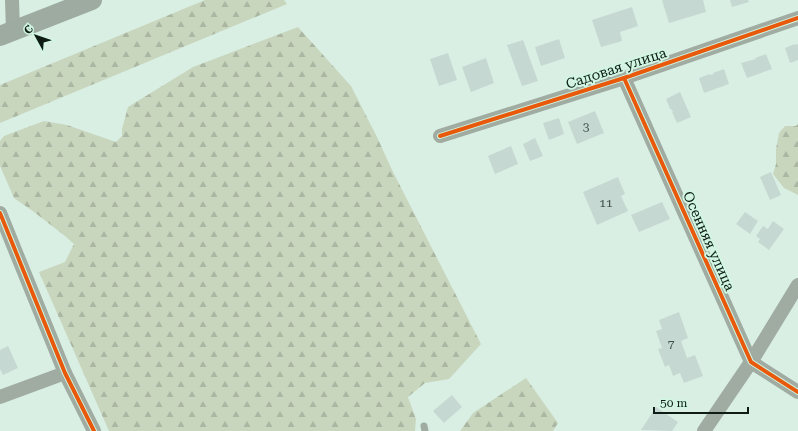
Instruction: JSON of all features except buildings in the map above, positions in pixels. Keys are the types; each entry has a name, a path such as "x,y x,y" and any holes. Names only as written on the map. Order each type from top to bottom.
{"street":[{"path":"12,0 7,33 92,0"},
{"name":"Садовая улица","path":"440,136 624,78 798,18"},
{"name":"Осенняя улица","path":"624,78 750,362"},
{"path":"0,213 65,373 94,431"},
{"path":"704,431 750,362 798,285"},
{"path":"750,362 798,392"},
{"path":"0,397 65,373"}],"green space":[{"path":"205,0 284,0 287,4 0,123 0,85"},
{"path":"298,27 351,86 481,344 449,379 425,383 408,397 416,419 415,431 109,431 39,272 65,262 74,244 14,198 0,166 0,141 4,136 44,121 67,125 116,142 122,136 122,129 128,107 193,67"},
{"path":"798,124 798,195 784,188 773,174 776,164 776,149 779,133 785,126 796,126"},
{"path":"526,378 558,423 553,431 460,431 473,413"}],"cycle path":[{"path":"440,136 624,78 798,18"},
{"path":"624,78 751,362 798,392"},
{"path":"0,213 65,373 94,431"}]}
